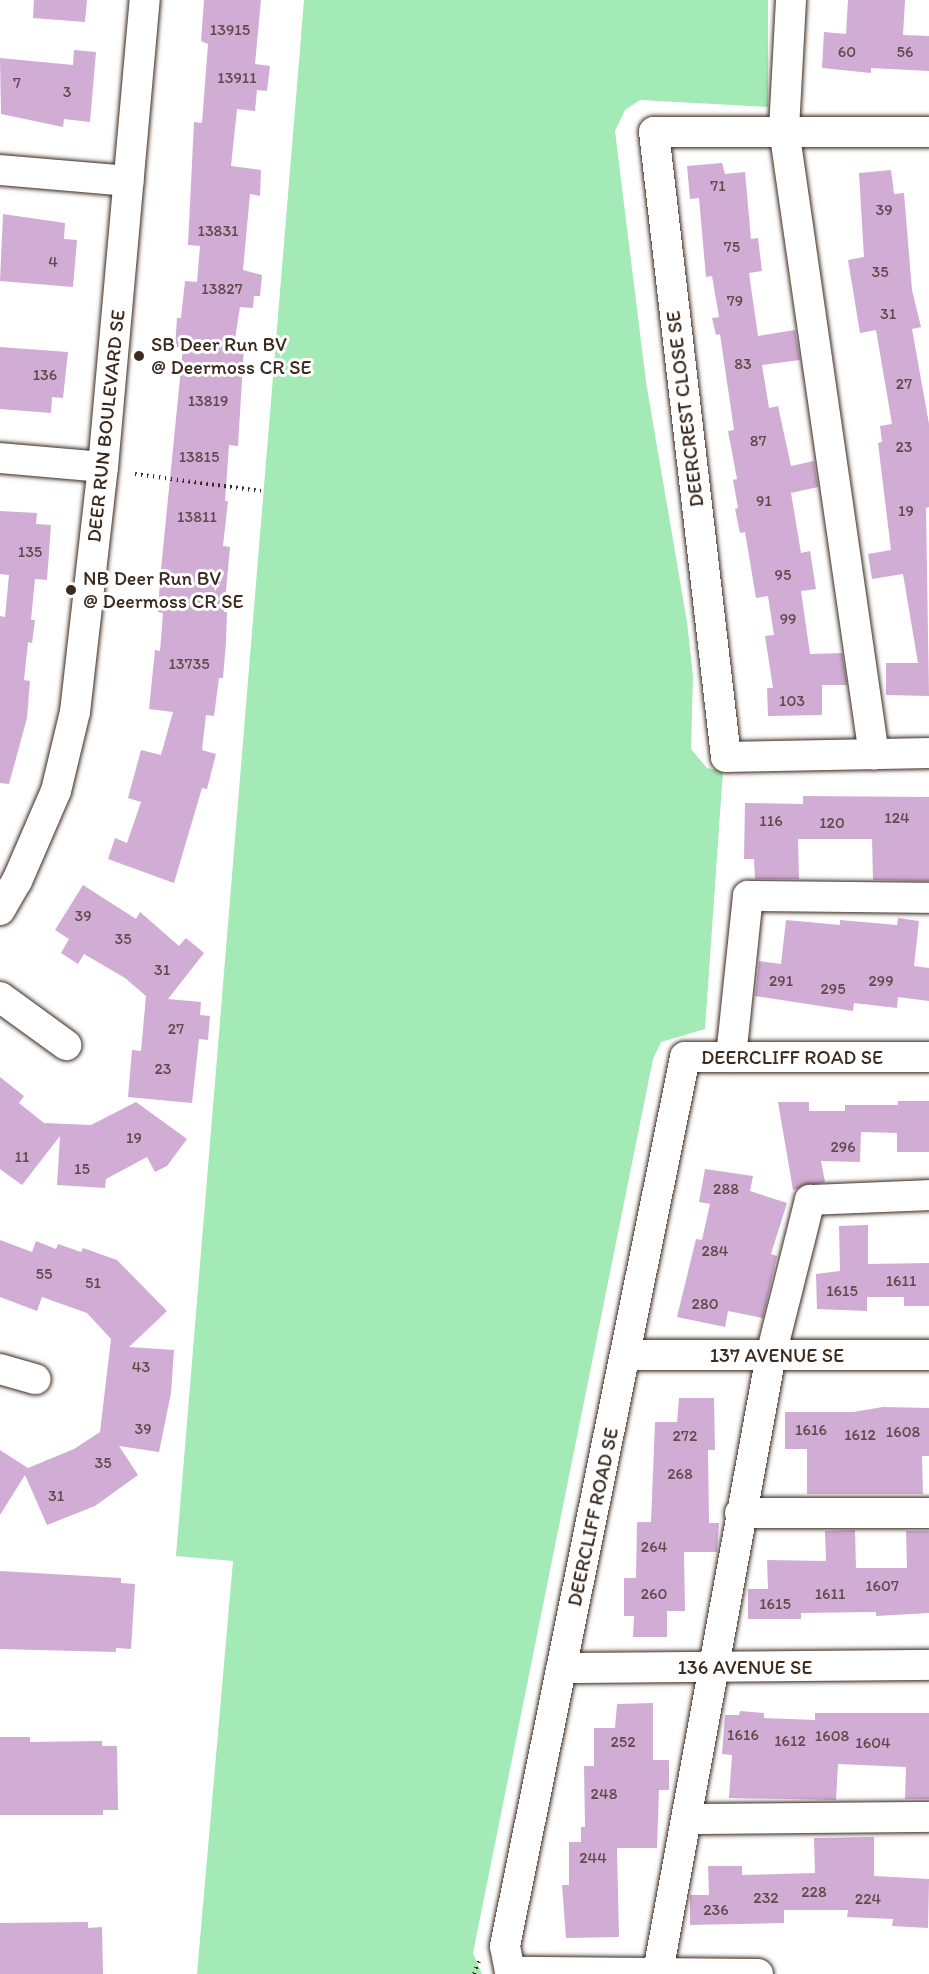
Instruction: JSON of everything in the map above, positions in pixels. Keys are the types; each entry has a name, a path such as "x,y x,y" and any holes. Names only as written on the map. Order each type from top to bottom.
{"street":[{"name":"DEER RUN BOULEVARD SE","path":"0,910 17,881 56,791 75,711 103,467 145,0"},
{"path":"791,0 784,129 874,755"},
{"name":"DEERCREST CLOSE SE","path":"929,132 784,129 654,132 726,757 929,753"},
{"path":"0,170 129,181"},
{"path":"0,458 103,467"},
{"path":"731,1057 748,896 929,898"},
{"path":"0,997 66,1045"},
{"name":"DEERCLIFF ROAD SE","path":"758,1974 510,1972 505,1946 685,1057 929,1057"},
{"path":"658,1972 740,1513 771,1355 810,1200 929,1195"},
{"name":"137 AVENUE SE","path":"626,1355 929,1355"},
{"path":"0,1369 36,1379"},
{"path":"740,1513 929,1513"},
{"name":"136 AVENUE SE","path":"562,1668 929,1665"},
{"path":"687,1819 929,1816"}],"path":[{"path":"135,474 261,490"}],"green space":[{"path":"304,0 768,0 768,107 640,100 625,110 615,131 646,382 687,622 693,676 691,749 707,768 723,771 705,1029 661,1042 653,1059 473,1953 482,1974 197,1974 233,1561 176,1556"}],"building":[{"path":"34,0 87,0 85,22 33,18"},
{"path":"204,0 261,0 255,64 270,66 267,91 257,90 255,111 237,109 231,166 261,170 260,196 250,194 243,270 262,275 260,296 254,296 253,308 240,307 234,345 244,347 238,446 229,445 225,501 228,501 223,546 230,547 224,612 227,612 226,642 223,678 219,678 214,716 206,715 202,750 216,754 207,789 202,788 174,883 108,859 115,838 127,843 141,802 128,798 141,750 161,755 173,712 149,709 155,650 160,651 163,613 158,612 160,579 183,348 175,347 177,318 181,318 185,281 197,282 200,246 188,245 194,122 202,123 208,44 201,41"},
{"path":"848,0 905,0 903,35 929,36 929,71 871,68 871,73 822,68 824,32 846,34"},
{"path":"74,50 96,52 90,122 64,119 63,127 1,114 0,58 73,65"},
{"path":"722,163 725,174 745,172 751,239 758,238 762,271 749,273 758,336 795,330 800,360 762,365 769,408 778,406 791,466 814,461 818,487 791,493 801,553 810,551 816,589 801,591 810,654 842,653 847,685 822,685 822,715 768,716 767,688 773,688 765,636 774,635 768,596 756,598 745,532 740,533 735,509 738,508 733,480 737,479 728,431 734,430 720,334 716,335 712,318 719,317 712,276 706,277 699,198 690,199 687,166"},
{"path":"891,170 894,194 904,193 912,290 921,327 912,329 929,424 929,507 926,508 929,696 886,695 886,663 918,663 903,574 872,579 868,554 891,550 878,443 882,442 880,426 892,424 876,330 860,333 848,260 864,257 859,173"},
{"path":"3,214 65,223 64,239 77,240 73,287 0,281"},
{"path":"0,347 68,352 63,398 52,397 51,413 0,409"},
{"path":"0,511 37,513 36,524 51,525 47,580 35,579 31,620 35,620 32,643 28,642 24,680 30,681 27,718 9,784 0,783 0,616 5,617 9,575 0,574"},
{"path":"803,796 929,797 929,881 873,880 872,839 798,839 799,879 755,879 754,859 744,859 745,803 803,804"},
{"path":"83,885 136,919 140,912 179,946 186,938 204,953 168,999 201,1002 200,1015 210,1016 208,1040 199,1039 192,1103 128,1097 132,1050 141,1051 146,996 125,978 84,954 78,964 61,953 69,939 55,930"},
{"path":"898,918 919,921 914,966 929,968 929,1001 898,997 897,1008 854,1003 853,1011 755,996 759,961 781,964 786,920 840,925 840,920 897,925"},
{"path":"0,1077 24,1096 19,1103 44,1123 91,1125 136,1102 187,1139 167,1166 155,1172 147,1157 106,1179 105,1188 57,1185 60,1136 22,1185 0,1169"},
{"path":"898,1101 929,1101 929,1152 897,1152 897,1133 861,1132 860,1162 821,1161 825,1182 793,1190 778,1102 809,1102 809,1111 845,1111 845,1105 898,1105"},
{"path":"705,1169 753,1176 750,1191 787,1203 771,1254 777,1256 763,1318 728,1311 725,1327 677,1317 696,1239 702,1240 710,1204 699,1202"},
{"path":"868,1225 868,1264 929,1263 929,1306 904,1306 904,1297 867,1297 867,1311 817,1309 816,1274 840,1271 839,1226"},
{"path":"0,1240 32,1252 36,1241 56,1249 58,1244 81,1252 83,1248 117,1260 167,1311 129,1347 174,1350 171,1393 159,1452 119,1446 138,1475 95,1506 47,1525 25,1475 0,1515 0,1450 28,1468 74,1449 100,1432 111,1339 87,1313 42,1297 37,1311 0,1297"},
{"path":"679,1398 714,1398 715,1450 708,1450 709,1523 719,1523 717,1552 684,1552 685,1611 667,1611 667,1637 633,1637 634,1616 624,1616 624,1578 636,1578 637,1522 651,1522 655,1422 677,1422"},
{"path":"883,1407 929,1408 929,1456 922,1456 923,1494 807,1494 807,1449 785,1449 785,1412 853,1412"},
{"path":"855,1530 856,1568 907,1568 906,1531 929,1531 929,1613 876,1616 876,1612 801,1613 801,1619 748,1619 748,1589 768,1589 767,1560 826,1561 825,1531"},
{"path":"0,1571 121,1578 121,1583 135,1584 131,1649 116,1648 116,1652 0,1649"},
{"path":"653,1703 653,1760 669,1760 669,1790 659,1790 657,1848 617,1848 619,1937 566,1938 562,1885 569,1885 569,1842 581,1842 581,1827 585,1827 584,1766 594,1766 594,1728 615,1728 617,1704"},
{"path":"740,1711 764,1713 764,1718 815,1720 815,1713 929,1713 929,1799 905,1799 906,1767 838,1764 836,1800 729,1798 732,1755 722,1754 725,1715 739,1715"},
{"path":"0,1737 30,1737 30,1742 102,1741 102,1746 117,1746 118,1810 103,1810 103,1815 0,1815"},
{"path":"874,1837 874,1876 929,1879 928,1928 892,1926 893,1919 847,1917 848,1910 784,1910 784,1923 690,1925 690,1895 709,1895 708,1866 742,1866 742,1875 815,1873 814,1838"},
{"path":"88,1922 88,1928 102,1927 103,1974 0,1974 0,1923"}],"place":[{"name":"SB Deer Run BV @ Deermoss CR SE","path":"139,356"},
{"name":"NB Deer Run BV @ Deermoss CR SE","path":"71,590"}]}
